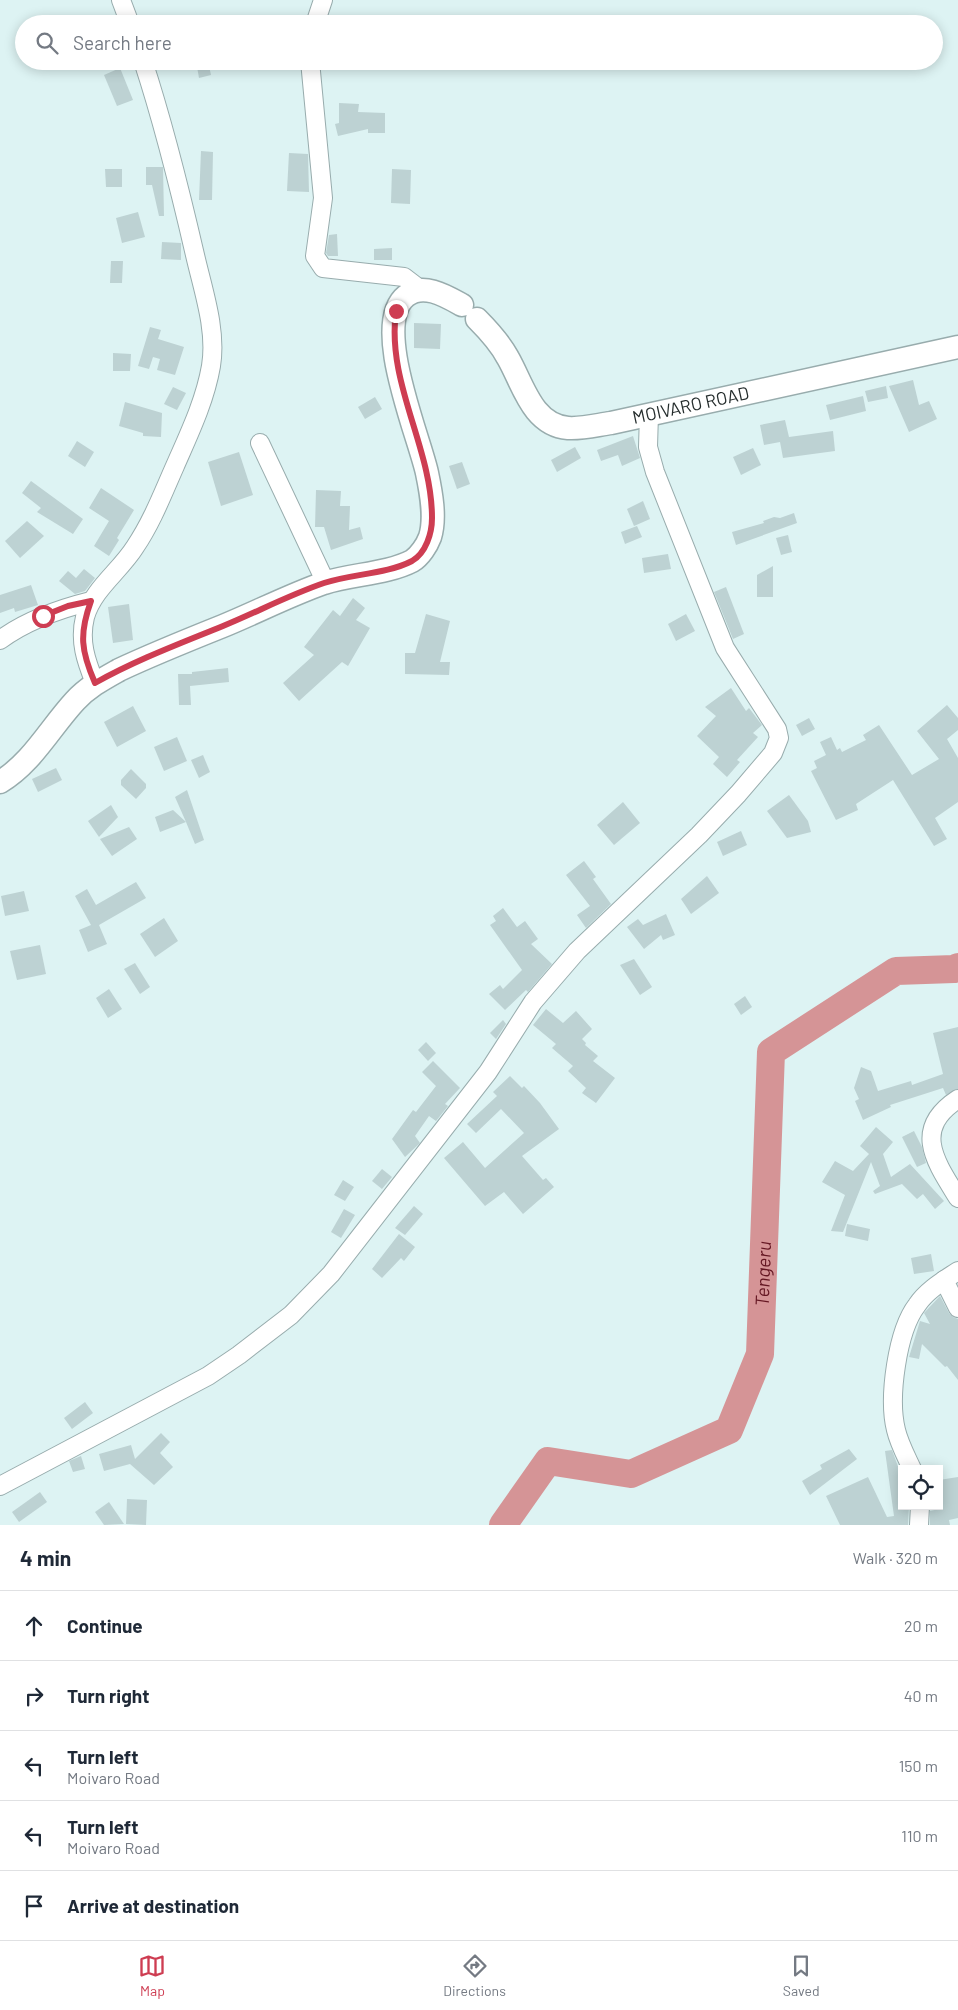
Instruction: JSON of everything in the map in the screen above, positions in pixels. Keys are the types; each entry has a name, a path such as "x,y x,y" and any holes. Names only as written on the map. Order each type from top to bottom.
{"street":[{"path":"121,0 127,15"},
{"path":"318,15 323,0"},
{"path":"95,683 87,664 82,644 85,618 91,601 135,548 152,519 191,428 206,387 211,365 211,336 204,292 162,120 146,70"},
{"path":"311,70 323,198 315,256 323,268 404,277 421,290"},
{"path":"0,782 17,771 76,700 95,683 156,653 326,582 398,566 414,560 422,551 430,536 432,520 427,472 400,380 394,348 396,311 401,300 411,292 421,290"},
{"name":"MOIVARO ROAD","path":"421,290 444,294 469,312 499,343 530,401 546,420 568,428 588,427 874,367 958,347"},
{"path":"0,1486 208,1376 291,1315 331,1274 466,1102 504,1051 533,1002 544,989 577,952 718,816 773,753 779,738 777,729 725,648 654,472 648,447 649,414"},
{"path":"260,443 326,582"},
{"path":"0,640 43,616 68,606 91,601"},
{"path":"958,1098 936,1120 931,1129 930,1139 940,1167 958,1198"},
{"path":"910,1465 896,1430 893,1412 894,1376 907,1323 916,1305 927,1293 951,1276 958,1308"},
{"path":"919,1525 920,1510"}],"building":[{"path":"115,70 121,70 133,100 117,106 104,75"},
{"path":"198,70 210,70 211,75 199,78"},
{"path":"339,103 359,104 358,112 385,113 385,133 368,133 368,129 338,136 335,124 339,123"},
{"path":"201,151 213,152 212,200 199,200"},
{"path":"289,153 308,154 309,192 287,191"},
{"path":"146,167 163,167 164,216 159,216 152,185 146,185"},
{"path":"105,169 122,169 122,187 106,187"},
{"path":"392,169 411,170 410,204 391,203"},
{"path":"138,212 145,237 122,243 116,218"},
{"path":"337,234 338,256 328,256 326,253 329,235"},
{"path":"162,242 181,243 181,260 161,259"},
{"path":"392,248 392,260 374,260 374,249"},
{"path":"111,261 123,261 122,283 110,283"},
{"path":"414,323 441,324 440,349 414,348"},
{"path":"150,327 161,330 158,339 184,347 175,375 157,370 160,359 153,357 149,369 138,366"},
{"path":"113,353 131,354 130,371 113,371"},
{"path":"913,380 919,405 929,401 937,419 909,432 889,386"},
{"path":"886,386 888,398 868,402 865,391"},
{"path":"173,387 186,393 177,410 164,404"},
{"path":"863,396 866,411 830,420 826,405"},
{"path":"375,397 382,409 365,419 358,407"},
{"path":"125,402 162,413 161,437 143,436 143,433 119,426"},
{"path":"785,420 789,437 833,431 835,451 783,458 780,442 764,445 760,425"},
{"path":"633,436 640,458 622,466 618,455 601,461 597,450"},
{"path":"77,441 94,452 85,467 68,456"},
{"path":"575,447 581,458 557,472 551,460"},
{"path":"753,448 761,465 741,475 733,457"},
{"path":"239,452 253,495 221,506 208,462"},
{"path":"462,462 470,484 457,489 449,466"},
{"path":"31,481 83,519 73,534 37,512 41,508 22,493"},
{"path":"101,488 134,510 117,538 119,540 109,556 94,546 109,521 89,508"},
{"path":"316,490 341,491 340,506 350,506 349,530 360,527 363,539 331,550 324,527 315,527"},
{"path":"643,501 650,519 634,526 627,509"},
{"path":"794,513 797,523 736,545 732,532 764,523 763,521 774,517 780,518"},
{"path":"27,521 44,536 20,558 5,541"},
{"path":"637,526 642,537 625,544 621,532"},
{"path":"788,535 792,552 781,555 776,538"},
{"path":"668,554 671,569 644,573 642,558"},
{"path":"773,566 773,597 757,597 757,575"},
{"path":"84,569 95,578 85,591 75,594 59,581 68,571 76,578"},
{"path":"31,585 38,605 15,612 14,608 0,613 0,595"},
{"path":"726,587 744,634 733,639 714,592"},
{"path":"353,598 365,608 356,620 370,628 348,666 342,662 299,701 283,683 314,655 304,647 333,610 340,616"},
{"path":"129,604 133,640 113,643 108,607"},
{"path":"426,614 450,621 440,662 450,662 449,675 405,674 405,653 415,653"},
{"path":"686,614 695,631 676,641 668,624"},
{"path":"228,668 229,682 190,686 191,705 179,705 178,674 192,674 192,672"},
{"path":"731,688 746,711 749,708 762,725 753,733 758,737 737,760 740,762 727,777 713,764 719,757 697,736 716,716 705,707"},
{"path":"947,705 958,718 958,730 947,739 958,758 958,802 935,818 947,839 934,846 893,780 856,804 858,810 836,820 811,771 817,768 814,761 826,755 820,742 831,737 837,750 840,748 842,752 866,740 863,735 879,725 912,775 939,759 917,731"},
{"path":"133,706 146,731 117,747 104,722"},
{"path":"809,718 815,729 802,736 796,725"},
{"path":"177,737 187,761 164,771 154,747"},
{"path":"203,755 210,772 199,778 191,760"},
{"path":"56,768 62,780 38,792 32,779"},
{"path":"131,769 146,784 146,788 136,799 121,785 121,780"},
{"path":"187,790 204,840 195,844 175,797"},
{"path":"789,795 808,821 811,832 787,838 767,811"},
{"path":"623,802 640,823 614,845 597,825"},
{"path":"111,805 118,817 99,837 88,821"},
{"path":"173,810 186,822 160,832 155,817"},
{"path":"129,827 137,839 112,856 100,839"},
{"path":"741,831 747,845 723,856 717,842"},
{"path":"584,861 596,877 593,879 611,904 586,928 577,915 590,906 566,875"},
{"path":"707,876 719,893 691,914 681,899"},
{"path":"136,882 146,898 99,925 107,944 88,952 79,930 91,925 75,896 87,889 96,905"},
{"path":"24,891 29,911 5,916 1,896"},
{"path":"503,908 517,927 525,921 538,939 531,944 552,964 528,992 526,990 505,1010 489,994 500,985 503,989 522,970 490,925 496,921 493,916"},
{"path":"666,914 675,935 663,940 661,935 644,949 627,927 638,919 643,925"},
{"path":"164,918 178,941 155,957 140,934"},
{"path":"40,945 46,974 17,980 10,951"},
{"path":"634,959 652,987 640,995 620,965"},
{"path":"135,963 150,987 140,994 124,969"},
{"path":"109,989 122,1009 108,1018 96,998"},
{"path":"745,996 752,1007 741,1015 734,1004"},
{"path":"546,1009 563,1023 576,1011 592,1029 582,1039 586,1043 585,1045 598,1056 593,1061 615,1078 596,1103 582,1093 586,1088 568,1071 573,1066 552,1048 556,1044 533,1025"},
{"path":"503,1020 506,1024 496,1039 490,1033"},
{"path":"958,1027 958,1089 946,1095 943,1088 890,1105 891,1107 863,1120 855,1101 859,1099 854,1088 861,1067 871,1071 878,1091 911,1081 912,1085 943,1074 933,1033"},
{"path":"426,1042 436,1053 428,1061 418,1050"},
{"path":"433,1061 460,1088 445,1104 448,1106 436,1121 429,1116 415,1136 420,1143 405,1157 392,1139 413,1110 416,1112 436,1086 422,1072"},
{"path":"510,1076 522,1088 524,1086 540,1103 559,1129 522,1156 543,1180 546,1178 554,1187 523,1214 504,1192 485,1206 444,1158 463,1142 485,1168 524,1133 501,1109 476,1133 467,1124 497,1096 493,1092"},
{"path":"876,1127 893,1142 883,1154 891,1177 910,1164 944,1201 935,1209 923,1194 917,1199 902,1184 875,1194 873,1191 880,1186 871,1162 843,1232 831,1231 845,1195 822,1182 835,1161 853,1171 869,1154 860,1146"},
{"path":"914,1131 922,1147 926,1163 917,1167 902,1137"},
{"path":"382,1169 392,1177 382,1189 372,1181"},
{"path":"343,1180 354,1187 345,1201 334,1195"},
{"path":"414,1206 423,1214 405,1235 395,1228"},
{"path":"344,1209 355,1215 341,1238 331,1232"},
{"path":"847,1224 870,1229 868,1241 845,1236"},
{"path":"399,1234 415,1247 404,1261 401,1258 382,1278 372,1269"},
{"path":"931,1254 934,1271 914,1274 911,1258"},
{"path":"940,1296 949,1313 958,1319 958,1380 947,1366 945,1367 922,1344 919,1359 909,1357 920,1321 930,1324 924,1313"},
{"path":"85,1402 93,1413 72,1429 64,1418"},
{"path":"161,1433 170,1442 160,1453 173,1467 154,1485 130,1464 104,1471 99,1454 131,1445 135,1459"},
{"path":"849,1449 857,1459 810,1495 802,1481 822,1469 820,1465"},
{"path":"892,1450 898,1466 898,1510 909,1510 908,1525 840,1525 826,1496 868,1477 887,1517 894,1516 885,1451"},
{"path":"81,1456 85,1469 73,1472 69,1461"},
{"path":"958,1477 958,1518 949,1520 950,1525 930,1525 930,1511 943,1510 943,1479"},
{"path":"40,1492 47,1502 19,1522 12,1512"},
{"path":"127,1499 147,1500 146,1525 126,1524"},
{"path":"109,1502 124,1524 104,1525 95,1512"}],"waterway":[{"name":"Tengeru","path":"503,1525 548,1461 631,1474 729,1430 760,1354 771,1052 896,971 954,969 958,967"}],"route":[{"path":"43,616 68,606 91,601 85,618 82,637 83,650 95,683 183,641 326,582 398,566 414,560 422,551 430,536 432,520 431,497 427,472 412,427 400,380 394,348 396,311"}]}
